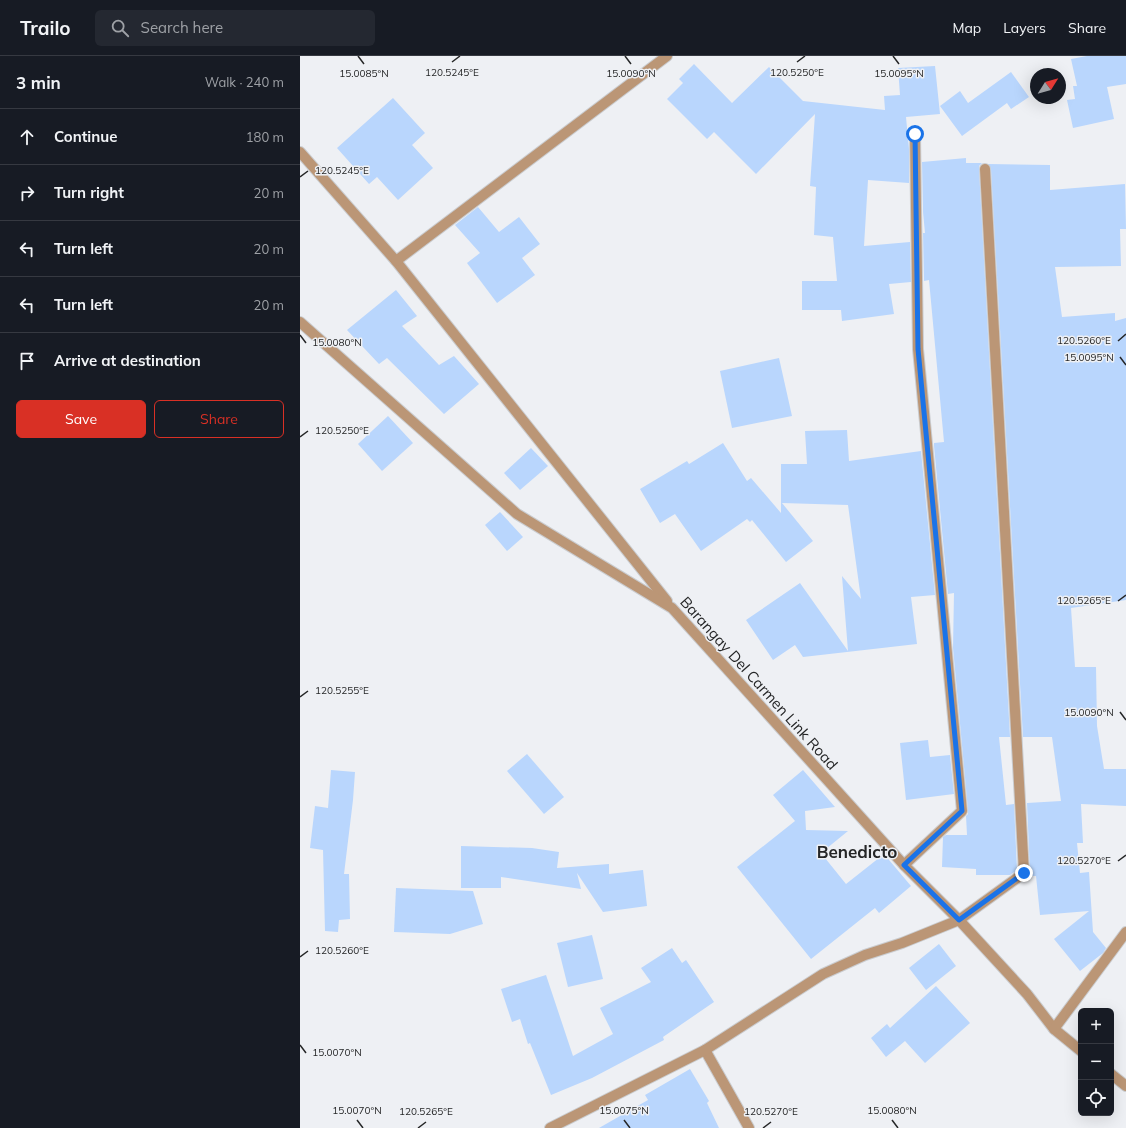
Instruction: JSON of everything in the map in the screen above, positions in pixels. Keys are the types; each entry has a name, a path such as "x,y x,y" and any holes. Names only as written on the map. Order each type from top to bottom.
{"street":[{"path":"396,261 667,56"},
{"path":"904,865 962,811 918,349 915,134"},
{"path":"300,152 396,261 672,608"},
{"path":"550,1128 705,1050 823,974 865,955 902,943 959,920 1024,873 985,168"},
{"name":"Barangay Del Carmen Link Road","path":"300,322 517,514 672,608 904,865 959,920 1027,994 1054,1029 1078,1048"},
{"path":"1054,1029 1126,932"},
{"path":"705,1050 749,1128"},
{"path":"1114,1076 1126,1086"}],"building":[{"path":"1087,56 1126,56 1126,84 1107,87 1114,119 1073,128 1067,100 1075,99 1073,86 1077,86 1071,59"},
{"path":"694,64 732,103 769,67 803,101 885,110 884,96 900,95 898,68 935,66 940,114 906,117 909,149 909,183 868,180 864,246 910,242 911,282 889,284 894,314 842,321 841,310 802,310 802,281 837,281 833,237 814,235 816,187 810,186 815,114 756,174 714,132 707,139 667,99 683,83 679,79"},
{"path":"1011,72 1029,97 1011,109 1007,103 962,136 940,106 960,91 968,103"},
{"path":"393,98 425,133 412,145 433,168 398,200 377,177 369,184 337,148"},
{"path":"966,158 966,163 982,163 979,166 979,169 1010,737 999,737 1006,805 1014,804 1017,870 1010,875 976,875 976,869 942,867 943,837 946,835 967,835 966,816 968,814 968,810 953,648 954,593 948,594 934,446 934,443 944,442 929,280 924,281 923,233 925,233 922,162"},
{"path":"988,164 1050,165 1050,190 1125,184 1126,229 1120,229 1121,266 1055,267 1062,317 1115,313 1115,321 1126,318 1126,600 1071,608 1075,667 1096,667 1097,726 1104,769 1126,769 1126,806 1081,804 1083,843 1077,843 1080,873 1089,872 1093,932 1106,948 1103,953 1080,971 1054,939 1089,911 1040,915 1036,876 1030,876 1027,803 1061,801 1052,737 1023,737 991,169"},
{"path":"478,207 499,232 519,217 540,244 522,258 535,275 497,303 467,263 480,253 455,225"},
{"path":"396,290 417,316 402,326 439,365 454,356 479,384 444,414 387,358 379,364 347,330"},
{"path":"779,358 792,416 732,428 720,371"},
{"path":"388,416 413,443 382,471 358,444"},
{"path":"847,430 849,461 921,451 935,595 911,597 917,644 803,657 795,645 773,660 746,620 800,583 848,651 842,576 861,599 848,505 782,503 813,541 786,562 752,520 750,522 747,519 701,551 675,514 660,523 640,489 687,461 689,464 723,443 747,481 751,478 781,513 781,464 807,464 805,431"},
{"path":"531,448 548,466 520,490 504,473"},
{"path":"500,512 523,537 507,551 485,525"},
{"path":"928,740 930,757 950,755 954,794 906,800 900,743"},
{"path":"527,754 564,797 544,814 507,771"},
{"path":"331,770 355,772 344,874 349,874 350,919 339,920 338,932 325,931 323,850 310,848 315,806 328,808"},
{"path":"803,770 835,807 805,811 806,830 848,831 821,853 846,884 884,854 911,886 879,913 875,908 811,959 737,867 795,821 773,795"},
{"path":"461,846 532,848 559,852 557,868 609,864 609,874 643,870 647,906 603,912 577,873 581,889 501,877 501,888 461,888"},
{"path":"396,888 473,891 483,924 450,934 394,932"},
{"path":"592,935 603,979 568,987 557,943"},
{"path":"939,944 956,966 926,990 909,968"},
{"path":"672,948 682,963 686,960 714,1002 663,1037 664,1040 592,1078 551,1095 530,1043 528,1044 520,1019 512,1022 501,989 546,975 573,1056 613,1034 600,1008 651,982 641,968"},
{"path":"936,986 970,1023 925,1063 905,1041 886,1057 871,1038 887,1024 890,1028"},
{"path":"690,1069 709,1101 707,1103 719,1128 599,1128 648,1100 645,1095"}],"district":[{"name":"Benedicto","path":"857,851"}],"route":[{"path":"915,134 918,349 962,811 904,865 959,920 1024,873"}]}
